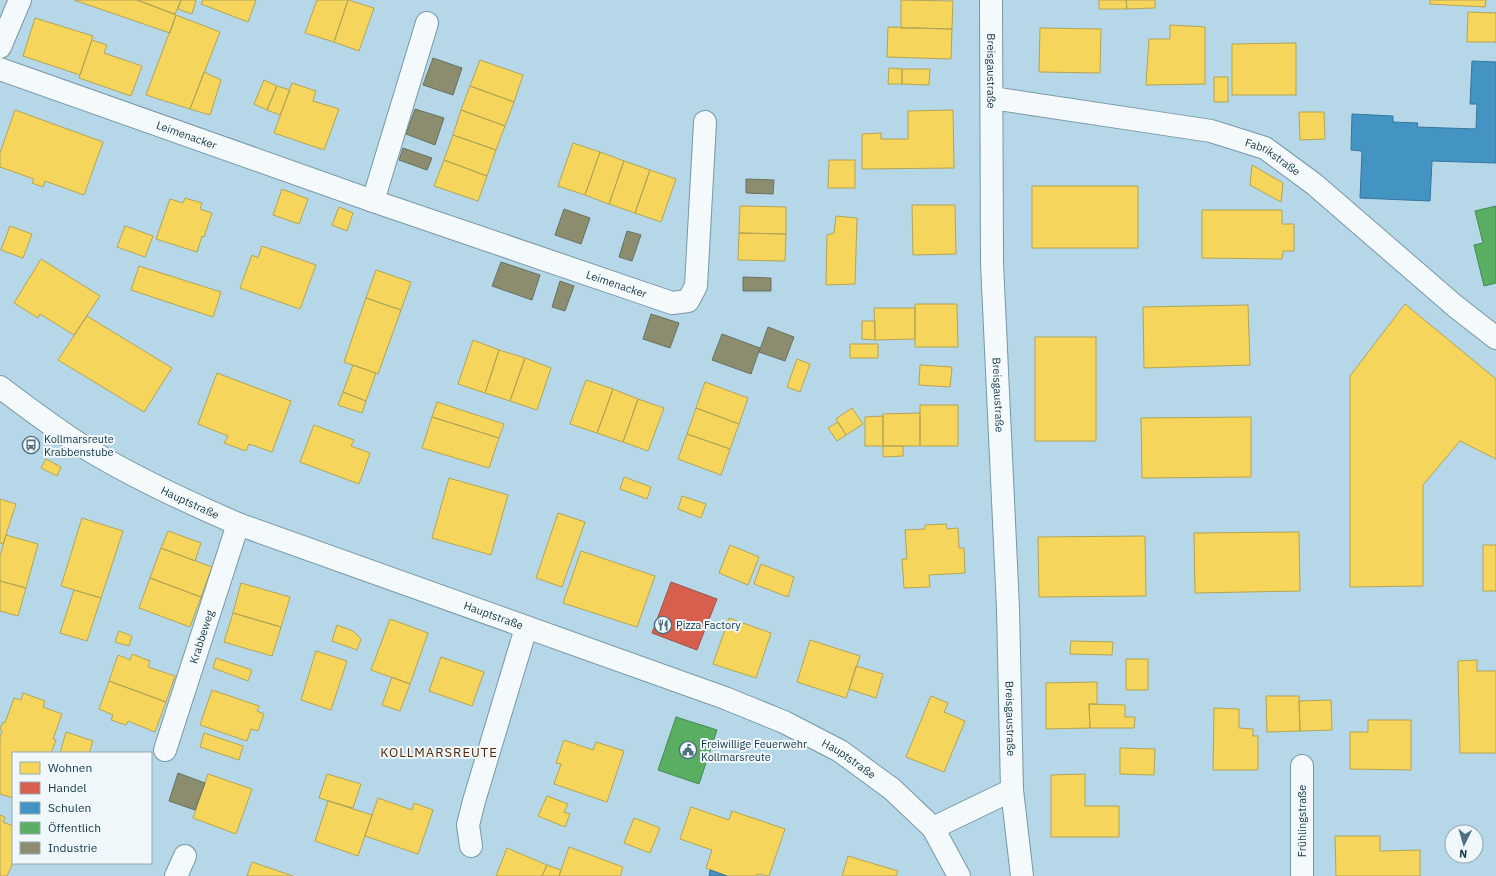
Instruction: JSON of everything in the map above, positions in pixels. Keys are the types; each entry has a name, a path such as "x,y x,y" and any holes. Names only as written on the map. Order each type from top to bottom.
{"street":[{"path":"0,47 20,0"},
{"name":"Breisgaustraße","path":"991,0 992,270 1008,608 1012,790 1022,876"},
{"path":"373,201 427,23"},
{"name":"Leimenacker","path":"0,69 373,201 672,303 688,301 696,286 705,122"},
{"name":"Fabrikstraße","path":"992,98 1211,131 1264,148 1314,184 1456,306 1496,338"},
{"name":"Hauptstraße","path":"0,387 44,420 116,466 168,493 238,524 725,698 784,722 840,751 892,789 933,828 959,876"},
{"name":"Krabbeweg","path":"165,750 238,524"},
{"path":"471,846 468,825 526,628"},
{"name":"Frühlingstraße","path":"1302,766 1302,876"},
{"path":"933,828 1012,790"},
{"path":"176,876 185,856"}],"building: Wohnen":[{"path":"74,0 137,0 176,15 170,33"},
{"path":"137,0 181,0 175,14"},
{"path":"181,0 196,0 192,14 178,9"},
{"path":"203,0 256,0 248,22 201,4"},
{"path":"317,0 348,0 334,42 305,33"},
{"path":"348,0 374,8 359,51 334,42"},
{"path":"901,0 953,1 952,29 901,28"},
{"path":"1099,0 1126,0 1127,9 1099,9"},
{"path":"1126,0 1155,0 1155,8 1127,9"},
{"path":"1430,0 1486,0 1485,7 1430,4"},
{"path":"1468,12 1496,13 1496,42 1467,42"},
{"path":"176,15 220,32 190,109 146,95"},
{"path":"35,18 93,36 80,75 23,56"},
{"path":"1170,25 1205,27 1205,84 1146,85 1149,39 1170,39"},
{"path":"888,27 952,29 951,59 887,57"},
{"path":"1040,28 1101,29 1100,73 1039,72"},
{"path":"92,40 107,45 104,53 142,66 131,96 79,78"},
{"path":"1296,43 1296,95 1232,95 1232,44"},
{"path":"480,60 523,75 514,102 470,86"},
{"path":"889,68 902,69 902,84 888,84"},
{"path":"902,69 930,69 929,85 902,84"},
{"path":"204,72 221,80 210,115 190,109"},
{"path":"1214,77 1228,77 1228,102 1214,102"},
{"path":"264,80 277,86 267,110 254,104"},
{"path":"292,83 316,91 313,101 339,109 324,150 274,133"},
{"path":"277,86 290,90 280,115 267,110"},
{"path":"470,86 514,102 505,126 461,110"},
{"path":"15,110 103,142 84,195 45,181 43,187 32,183 34,179 0,167 0,153"},
{"path":"461,110 505,126 496,150 453,135"},
{"path":"953,110 954,168 862,169 862,134 881,133 881,139 908,139 908,111"},
{"path":"1299,112 1324,112 1325,139 1300,140"},
{"path":"453,135 496,150 487,176 444,160"},
{"path":"573,143 600,152 585,195 558,186"},
{"path":"600,152 624,161 609,204 585,195"},
{"path":"444,160 487,176 478,201 434,186"},
{"path":"829,160 855,160 855,188 828,188"},
{"path":"624,161 650,170 635,213 609,204"},
{"path":"1252,165 1283,183 1281,202 1250,185"},
{"path":"650,170 676,179 661,222 635,213"},
{"path":"1032,186 1138,186 1138,248 1032,248"},
{"path":"282,189 308,199 299,224 273,215"},
{"path":"185,198 202,203 200,209 212,213 197,252 156,239 170,199 183,203"},
{"path":"912,205 955,205 956,254 913,255"},
{"path":"740,206 786,207 786,234 739,233"},
{"path":"339,207 353,213 347,231 332,225"},
{"path":"1202,210 1282,210 1282,224 1294,224 1294,251 1283,251 1282,259 1202,258"},
{"path":"836,216 857,218 855,284 826,285 827,235 834,233"},
{"path":"10,226 32,234 23,258 1,250"},
{"path":"125,226 153,236 145,257 117,247"},
{"path":"739,233 786,234 785,261 738,260"},
{"path":"262,246 316,265 300,309 240,288 252,255 258,258"},
{"path":"41,259 100,296 74,335 40,314 38,318 14,303"},
{"path":"139,266 221,292 213,317 131,290"},
{"path":"376,270 411,282 401,310 366,298"},
{"path":"366,298 401,310 378,374 344,362"},
{"path":"915,304 957,304 958,347 915,347"},
{"path":"1405,304 1496,379 1496,459 1460,441 1423,485 1423,586 1350,587 1350,376"},
{"path":"1248,305 1250,365 1144,368 1143,307"},
{"path":"874,308 915,308 915,339 875,340"},
{"path":"87,316 172,368 144,412 58,360"},
{"path":"862,321 875,321 875,340 862,339"},
{"path":"1035,337 1096,337 1096,441 1035,441"},
{"path":"473,340 499,350 485,393 458,384"},
{"path":"850,344 878,344 878,358 850,358"},
{"path":"499,350 525,358 510,401 485,393"},
{"path":"525,358 551,368 537,410 510,401"},
{"path":"797,359 810,364 800,392 787,387"},
{"path":"353,365 376,373 366,401 343,392"},
{"path":"920,365 952,367 950,387 919,385"},
{"path":"217,373 291,401 272,452 249,444 246,451 224,443 228,436 198,424"},
{"path":"586,380 613,389 597,433 570,424"},
{"path":"705,382 748,398 739,424 696,408"},
{"path":"613,389 638,399 623,442 597,433"},
{"path":"343,392 366,401 362,413 338,405"},
{"path":"638,399 664,408 648,451 623,442"},
{"path":"437,402 504,424 499,438 432,417"},
{"path":"920,405 958,405 958,446 920,446"},
{"path":"696,408 739,424 730,449 687,434"},
{"path":"852,408 863,424 846,435 836,419"},
{"path":"920,413 920,446 883,446 883,414"},
{"path":"883,416 883,446 865,446 865,417"},
{"path":"432,417 499,438 489,468 422,448"},
{"path":"1251,417 1251,477 1142,478 1141,418"},
{"path":"838,422 846,435 837,441 828,428"},
{"path":"314,425 354,440 351,446 370,453 359,484 300,462"},
{"path":"687,434 730,449 721,475 678,459"},
{"path":"883,446 903,446 903,456 883,457"},
{"path":"46,459 61,467 57,476 41,468"},
{"path":"624,477 651,487 647,499 620,489"},
{"path":"449,478 508,495 491,555 432,538"},
{"path":"682,496 706,504 701,518 678,509"},
{"path":"0,499 16,504 3,544 0,543"},
{"path":"558,513 585,522 562,587 536,578"},
{"path":"82,518 123,531 101,598 61,586"},
{"path":"946,524 947,529 958,528 959,548 964,548 965,573 929,575 930,587 904,588 902,559 907,559 905,530 925,529 925,525"},
{"path":"168,531 201,543 195,561 161,548"},
{"path":"1299,532 1300,591 1195,593 1194,533"},
{"path":"6,535 38,544 26,588 0,581 0,556"},
{"path":"1145,536 1146,596 1039,597 1038,537"},
{"path":"730,545 759,557 748,585 719,573"},
{"path":"1483,545 1496,545 1496,591 1483,591"},
{"path":"161,548 212,567 201,597 150,578"},
{"path":"581,551 655,576 637,627 563,603"},
{"path":"761,564 794,577 788,597 754,584"},
{"path":"150,578 201,597 190,627 139,608"},
{"path":"0,581 26,588 18,616 0,611"},
{"path":"241,583 290,597 281,627 233,613"},
{"path":"74,590 101,598 87,641 60,633"},
{"path":"233,613 281,627 272,656 224,642"},
{"path":"729,618 771,633 756,678 713,664"},
{"path":"390,619 428,633 410,684 371,670"},
{"path":"337,625 353,631 361,639 357,650 332,641"},
{"path":"119,631 132,636 129,646 115,642"},
{"path":"810,640 860,656 846,698 797,682"},
{"path":"1071,641 1113,642 1112,655 1070,654"},
{"path":"316,651 347,661 331,710 301,700"},
{"path":"132,654 150,661 148,667 175,676 166,702 109,681 118,655 130,660"},
{"path":"441,657 484,672 472,706 429,691"},
{"path":"216,658 252,670 248,681 213,668"},
{"path":"1126,659 1148,659 1148,690 1126,690"},
{"path":"1477,660 1477,671 1496,671 1496,753 1460,753 1458,661"},
{"path":"856,666 883,674 876,698 849,689"},
{"path":"392,677 410,684 400,711 382,705"},
{"path":"109,681 166,702 155,732 128,721 126,725 111,720 113,715 99,709"},
{"path":"1097,682 1097,704 1089,704 1090,728 1046,729 1046,683"},
{"path":"212,690 259,706 257,711 264,714 258,731 251,729 247,741 200,725"},
{"path":"23,693 45,701 43,707 62,714 53,739 56,740 51,752 12,752 12,798 0,794 0,738 2,730 0,729 3,722 5,723 14,698 21,700"},
{"path":"931,696 948,703 944,712 965,721 944,772 906,757"},
{"path":"1266,696 1299,696 1300,731 1267,732"},
{"path":"1331,700 1332,730 1300,731 1299,701"},
{"path":"1089,704 1125,705 1125,717 1135,717 1134,728 1090,728"},
{"path":"1214,708 1239,709 1239,728 1253,729 1253,736 1258,736 1258,770 1213,770"},
{"path":"1368,720 1411,720 1411,770 1350,769 1350,732 1368,732"},
{"path":"66,732 93,741 89,752 60,752"},
{"path":"204,733 243,746 239,760 200,747"},
{"path":"564,740 593,750 596,742 624,751 607,802 554,784 561,764 556,763"},
{"path":"1120,748 1155,749 1154,775 1120,774"},
{"path":"208,774 252,789 236,834 193,818"},
{"path":"327,774 361,784 353,808 319,798"},
{"path":"1085,774 1085,806 1119,806 1119,837 1051,837 1051,775"},
{"path":"547,796 568,804 564,812 570,814 565,827 538,816"},
{"path":"378,798 412,810 414,803 433,810 418,854 365,836"},
{"path":"328,801 372,815 358,856 315,841"},
{"path":"691,807 729,820 732,811 785,829 769,876 757,874 757,876 727,876 706,868 712,850 680,839"},
{"path":"0,815 5,817 3,822 12,826 13,864 7,876 0,876"},
{"path":"634,818 660,828 650,853 624,843"},
{"path":"1335,836 1380,836 1380,851 1420,850 1420,876 1336,876"},
{"path":"569,847 623,867 620,876 559,876"},
{"path":"507,848 547,865 542,876 496,876"},
{"path":"848,856 898,871 896,876 842,876"},
{"path":"252,862 293,876 247,876"},
{"path":"547,865 561,870 559,876 542,876"}],"building: Handel":[{"path":"671,582 717,599 697,650 652,633"}],"building: Schulen":[{"path":"1472,61 1496,62 1496,163 1432,161 1430,201 1360,198 1362,151 1351,150 1352,114 1393,116 1393,122 1418,123 1417,127 1476,129 1477,104 1470,104"},
{"path":"710,870 727,876 709,876"}],"building: Öffentlich":[{"path":"1496,206 1496,283 1484,286 1474,245 1483,243 1475,211"},
{"name":"Freiwillige Feuerwehr Kollmarsreute","path":"676,717 717,730 699,784 658,770"}],"building: Industrie":[{"path":"433,58 462,68 453,95 423,85"},
{"path":"415,109 444,118 435,145 406,134"},
{"path":"403,148 432,158 427,170 399,160"},
{"path":"746,179 774,180 773,194 746,193"},
{"path":"564,209 590,218 581,244 555,235"},
{"path":"627,231 641,235 632,261 619,257"},
{"path":"501,262 540,275 532,300 492,286"},
{"path":"743,277 771,278 771,291 743,291"},
{"path":"560,281 574,286 565,311 552,307"},
{"path":"651,314 679,323 670,348 643,339"},
{"path":"768,327 794,337 785,361 759,352"},
{"path":"722,334 760,348 751,374 712,360"},
{"path":"178,773 205,783 195,810 169,801"}],"place":[{"name":"Kollmarsreute Krabbenstube","path":"31,445"},
{"name":"Pizza Factory","path":"663,625"},
{"name":"Freiwillige Feuerwehr Kollmarsreute","path":"688,750"}],"district":[{"name":"KOLLMARSREUTE","path":"439,752"}]}
